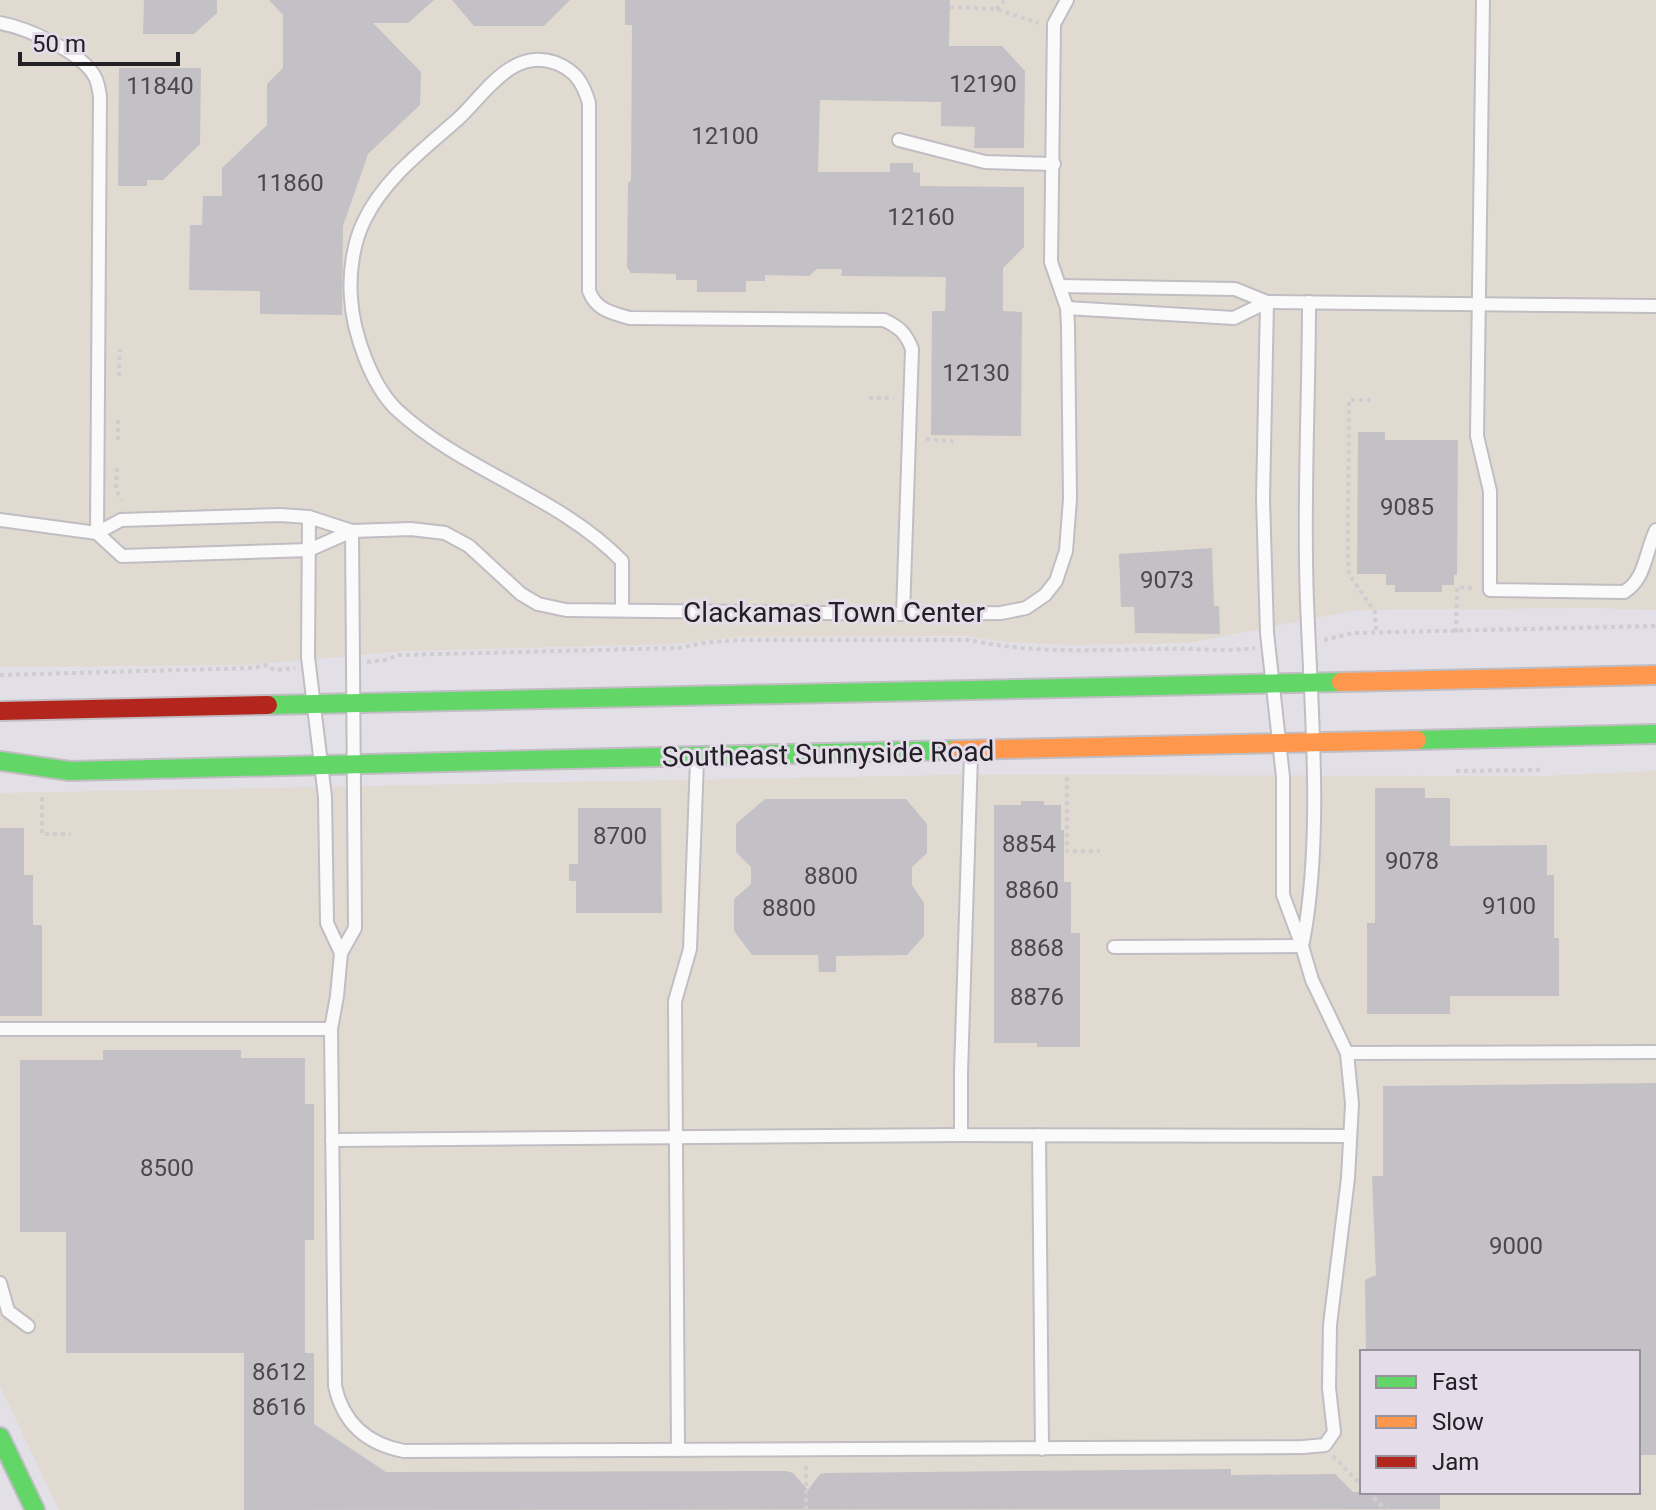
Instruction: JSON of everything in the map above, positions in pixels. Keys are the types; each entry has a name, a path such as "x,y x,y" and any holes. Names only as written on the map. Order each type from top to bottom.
{"main road":[{"path":"0,711 1656,675"},
{"name":"Southeast Sunnyside Road","path":"0,761 70,771 1656,734"},
{"path":"0,1437 35,1510"}],"lane":[{"name":"Clackamas Town Center","path":"97,533 121,520 280,515 309,517 352,531 411,529 445,533 469,546 521,594 538,604 566,610 903,614 1001,613 1026,608 1045,595 1056,581 1066,551 1070,499 1067,308 1051,262 1054,24 1067,0"},
{"path":"1483,0 1477,436 1490,491 1490,590 1624,592 1635,584 1642,573 1656,530"},
{"path":"0,23 33,33 80,60 96,77 100,96 97,533"},
{"path":"622,610 622,561 609,547 572,520 441,443 395,408 380,387 356,331 350,297 353,259 363,222 386,185 470,108 501,75 528,60 547,60 565,67 582,81 589,103 589,291 593,300 606,311 630,318 884,320 907,335 912,349 903,614"},
{"path":"899,140 985,162 1054,164"},
{"path":"1060,286 1235,289 1267,302 1656,306"},
{"path":"1067,308 1234,318 1267,302"},
{"path":"352,531 355,928 341,953 331,1029 335,1386 344,1413 357,1431 392,1449 404,1451 1325,1445 1334,1432 1329,1388 1330,1325 1348,1178 1352,1104 1347,1053 1312,980 1283,895 1283,777 1267,633 1263,499 1267,302"},
{"path":"1302,946 1312,895 1307,565 1309,302"},
{"path":"309,517 310,667 325,797 327,923 341,953"},
{"name":"Clackamas Town Center","path":"0,520 97,533 122,556 309,550 352,531"},
{"path":"961,1135 971,751"},
{"path":"678,1450 675,1001 690,949 697,757"},
{"path":"1114,947 1302,946"},
{"path":"0,1029 331,1029"},
{"path":"1347,1053 1656,1052"},
{"path":"332,1140 961,1135 1350,1136"},
{"path":"1039,1135 1042,1449"},
{"path":"0,1283 8,1311 28,1326"}],"path":[{"path":"996,9 1005,0"},
{"path":"950,7 996,9 1040,23"},
{"path":"119,376 120,349"},
{"path":"869,398 894,398"},
{"path":"1371,400 1349,400 1348,556 1349,574 1375,612 1376,633"},
{"path":"118,417 118,440"},
{"path":"926,439 958,442"},
{"path":"117,468 116,489 121,500"},
{"path":"1456,632 1457,587 1490,588"},
{"path":"1331,639 1353,633 1656,626"},
{"path":"353,663 385,660 400,655 678,648 741,640 971,640 994,645 1064,650 1196,648 1230,651"},
{"path":"0,675 252,668 268,665 274,670 310,667"},
{"path":"1447,771 1537,770"},
{"path":"1067,774 1067,851 1100,851"},
{"path":"42,797 42,834 71,834"},
{"path":"1325,1445 1360,1484"},
{"path":"806,1450 806,1510"},
{"path":"1370,1494 1386,1510"}],"shaded area":[{"path":"0,0 1656,0 1656,610 1356,610 1189,643 1069,645 1005,642 967,636 739,637 672,644 406,651 244,665 0,667"},
{"path":"1656,771 1656,1510 59,1510 0,1386 0,793 950,775 1544,776"}],"building":[{"path":"144,0 217,0 217,13 194,34 143,34"},
{"path":"269,0 434,0 408,23 373,23 421,72 420,105 368,154 343,226 342,315 260,314 260,291 189,290 190,225 202,225 203,196 222,196 222,168 267,125 267,84 283,68 283,15"},
{"path":"452,0 570,0 544,26 474,26"},
{"path":"625,0 950,0 949,46 1002,46 1025,71 1024,148 974,148 975,127 941,126 941,102 820,100 818,172 890,172 890,163 913,163 913,172 920,173 920,186 1024,187 1024,247 1003,268 1003,311 1022,312 1021,436 931,435 932,311 945,311 946,277 841,276 842,269 817,269 809,276 765,275 765,281 746,281 746,292 697,292 697,280 676,280 676,274 631,273 627,267 632,25 625,25"},
{"path":"119,68 201,68 200,144 163,180 147,180 147,186 118,186"},
{"path":"1358,432 1385,432 1385,440 1458,440 1457,575 1454,575 1454,585 1442,585 1442,592 1395,592 1395,585 1386,585 1386,574 1357,574"},
{"path":"1212,548 1214,606 1219,606 1220,634 1135,633 1134,607 1121,607 1119,554"},
{"path":"1375,788 1425,788 1425,798 1450,798 1450,846 1547,845 1547,875 1554,875 1554,938 1559,938 1559,996 1450,996 1450,1014 1367,1014 1367,923 1375,923"},
{"path":"765,799 906,799 927,824 927,853 912,867 912,885 924,903 924,936 907,955 836,956 836,972 819,972 818,955 752,955 734,931 734,899 751,884 751,867 736,852 736,824"},
{"path":"1021,801 1061,805 1064,882 1071,882 1071,933 1080,933 1080,1047 994,1043 994,805 1021,805"},
{"path":"578,808 661,808 662,913 576,913 576,881 569,881 569,864 578,864"},
{"path":"0,828 24,828 24,875 33,875 33,925 42,925 42,1016 0,1016"},
{"path":"103,1050 241,1050 241,1058 305,1058 305,1104 314,1104 314,1240 305,1240 305,1353 314,1353 314,1424 386,1472 786,1471 793,1473 808,1490 820,1474 826,1473 1231,1469 1231,1475 1335,1474 1353,1492 1360,1494 1440,1494 1440,1509 244,1510 244,1353 66,1353 66,1232 20,1232 20,1060 103,1060"},
{"path":"1656,1083 1656,1455 1640,1455 1640,1350 1366,1350 1365,1280 1376,1275 1372,1176 1383,1176 1383,1086"}],"traffic: fast":[{"path":"268,705 1341,682"},
{"path":"1417,740 1656,734"},
{"path":"0,761 70,771 955,750"},
{"path":"0,1437 35,1510"}],"traffic: slow":[{"path":"1341,682 1656,675"},
{"path":"955,750 1417,740"}],"traffic: jam":[{"path":"0,711 268,705"}]}
